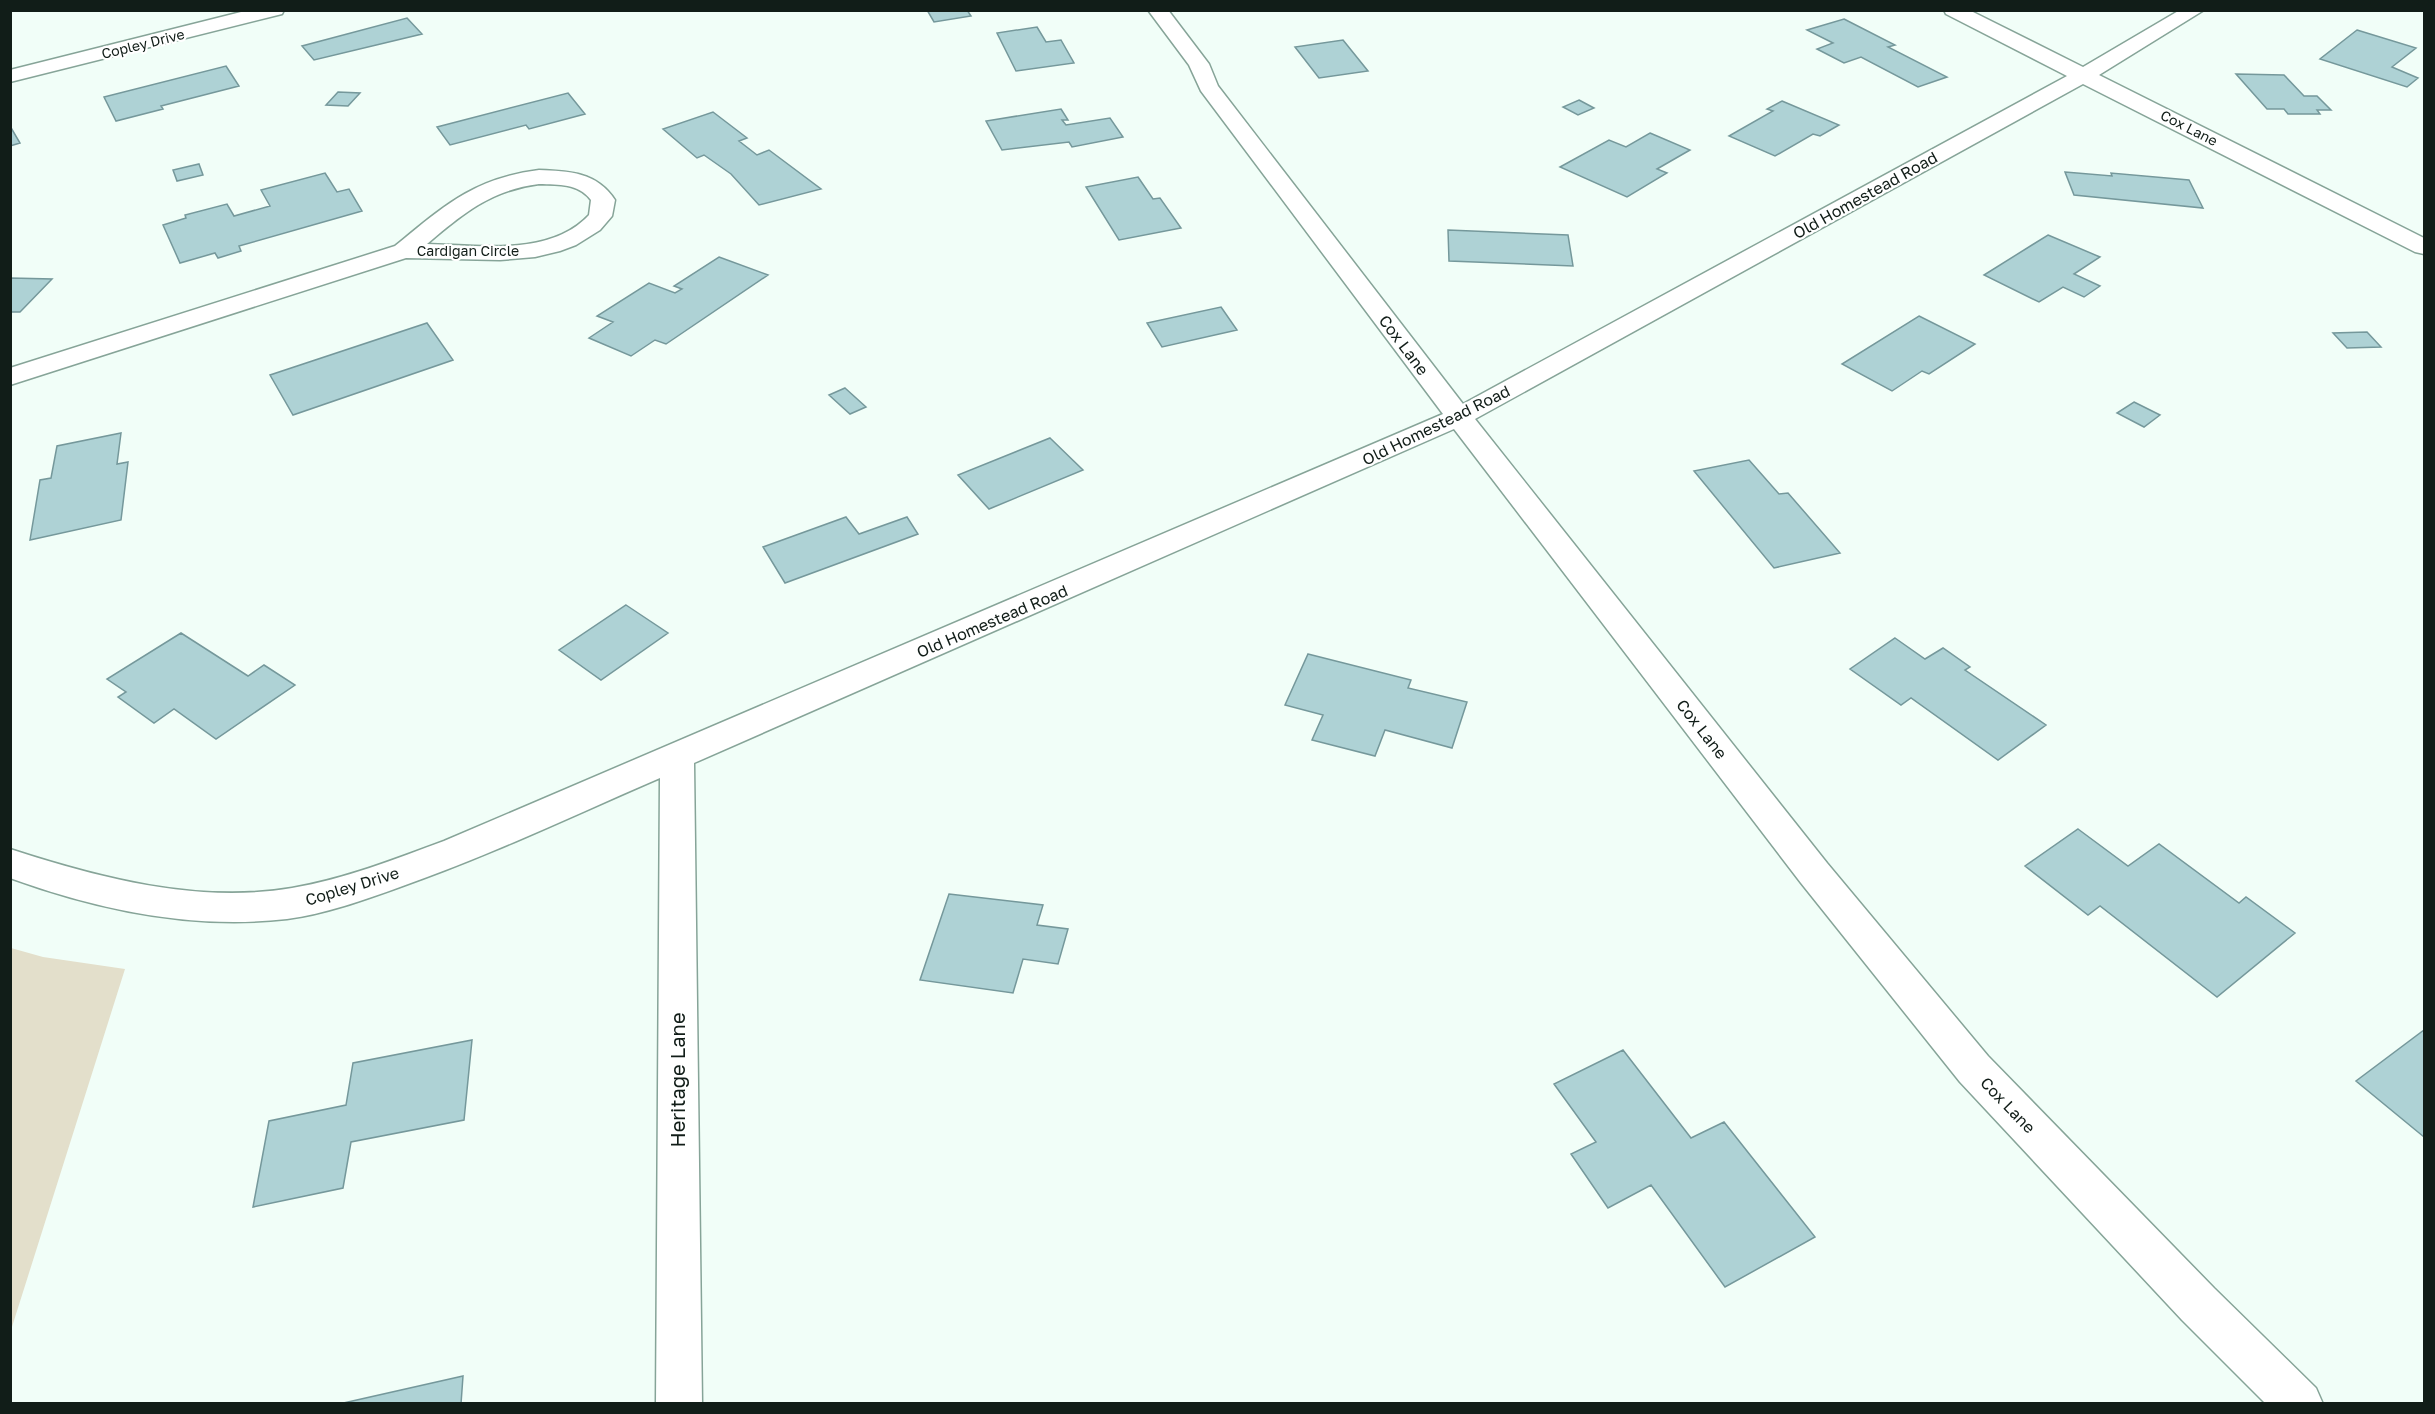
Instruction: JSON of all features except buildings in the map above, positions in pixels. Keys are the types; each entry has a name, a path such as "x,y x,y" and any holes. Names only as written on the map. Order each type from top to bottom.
{"street":[{"name":"Copley Drive","path":"10,76 275,10"},
{"name":"Cox Lane","path":"1157,10 1199,64 1208,87 1459,417 1814,873 1974,1069 2198,1304 2300,1404"},
{"name":"Cox Lane","path":"1953,10 2424,248"},
{"name":"Old Homestead Road","path":"677,757 1459,417 2084,75 2195,10"},
{"name":"Cardigan Circle","path":"10,377 404,251 500,253 535,250 568,240 587,229 600,216 603,200 592,187 570,178 542,177 510,181 468,198 404,251"},
{"name":"Copley Drive","path":"10,863 58,882 143,899 212,908 291,903 373,882 457,851 677,757"},
{"name":"Heritage Lane","path":"677,757 679,1404"}],"shaded area":[{"path":"11,948 43,957 125,969 11,1330"}]}
